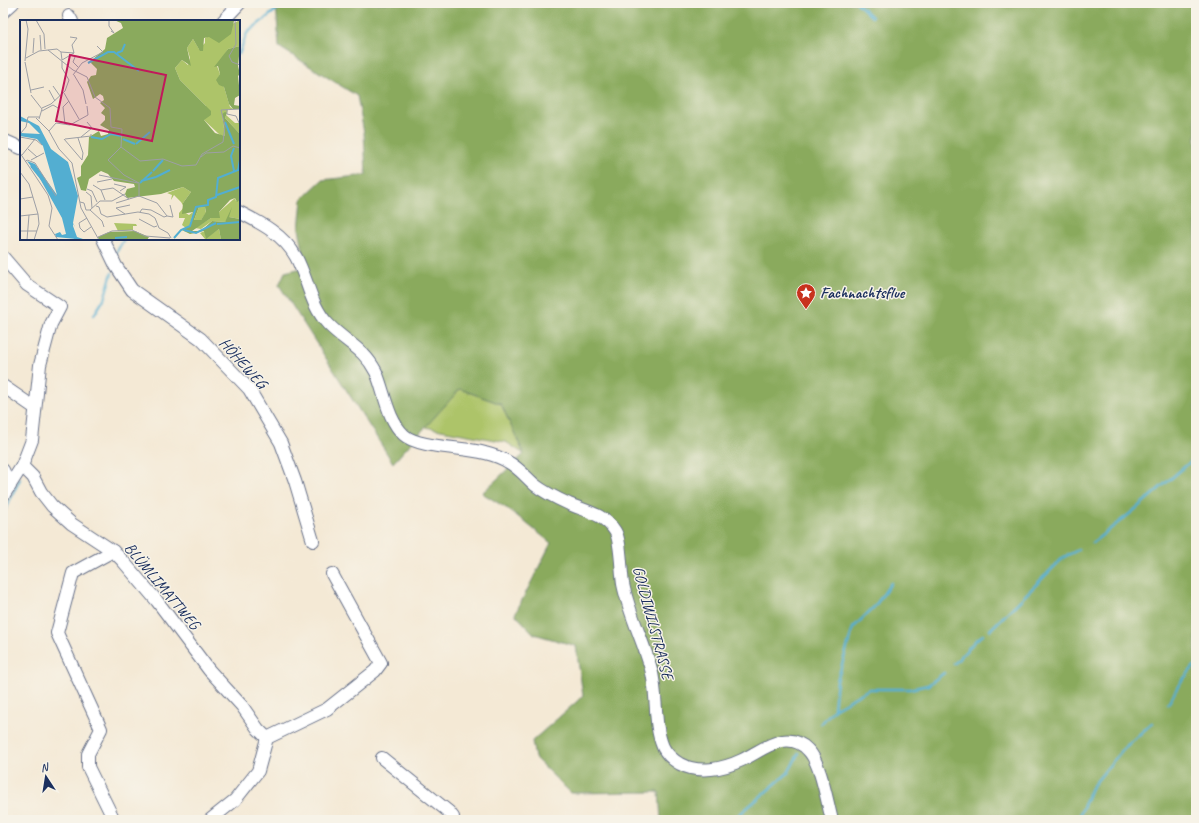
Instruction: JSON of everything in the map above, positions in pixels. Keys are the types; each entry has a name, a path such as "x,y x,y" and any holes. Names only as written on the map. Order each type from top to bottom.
{"street":[{"path":"3,12 13,3"},
{"path":"224,20 240,3"},
{"path":"3,140 20,148"},
{"name":"GOLDIWILSTRASSE","path":"240,212 265,225 284,241 292,251 296,257 316,308 328,324 365,354 376,373 393,422 405,437 426,444 483,452 509,462 537,487 568,504 600,515 616,532 623,584 632,619 644,647 652,672 658,729 664,747 672,759 688,768 709,771 740,761 770,744 785,741 797,741 810,751 817,767 832,820"},
{"name":"HÖHEWEG","path":"103,240 116,266 132,290 201,339 249,389 281,443 295,481 313,541"},
{"path":"3,257 27,285 60,307 51,324 40,365 32,440 22,466 3,496"},
{"path":"3,386 35,408"},
{"name":"BLÜMLIMATTWEG","path":"22,466 33,477 41,492 52,506 72,524 113,551 141,581 209,670 242,706 258,729 267,738"},
{"path":"3,470 10,486"},
{"path":"113,551 73,573 57,633 101,729 88,754 88,767 114,820"},
{"path":"210,820 235,800 258,771 267,738 328,709 375,671 381,663 332,574"},
{"path":"382,758 449,812 452,819"}],"green space":[{"path":"276,3 1196,3 1196,820 661,820 659,792 571,793 535,758 532,741 583,696 576,646 534,634 515,614 551,543 511,511 482,493 524,454 501,404 460,389 393,463 279,285 285,272 306,267 299,229 302,199 322,180 366,175 364,133 357,96 279,47"},
{"path":"460,389 501,404 524,454 506,442 425,427"}],"waterway":[{"path":"240,51 247,33 285,3"},
{"path":"857,3 872,17"},
{"path":"116,253 123,240"},
{"path":"94,315 104,299 112,273"},
{"path":"1092,543 1132,512 1196,457"},
{"path":"3,514 20,479"},
{"path":"990,630 1064,557 1078,550"},
{"path":"834,709 837,681 853,628 875,606 891,583"},
{"path":"954,664 975,641 983,635"},
{"path":"1168,704 1180,683 1196,664"},
{"path":"821,724 834,709 869,689 910,689 928,685 944,673"},
{"path":"1078,820 1091,788 1123,749 1152,723"},
{"path":"734,819 788,773 799,753"},
{"path":"732,820 767,820"}],"place":[{"name":"Fachnachtsflue","path":"806,310"}]}
